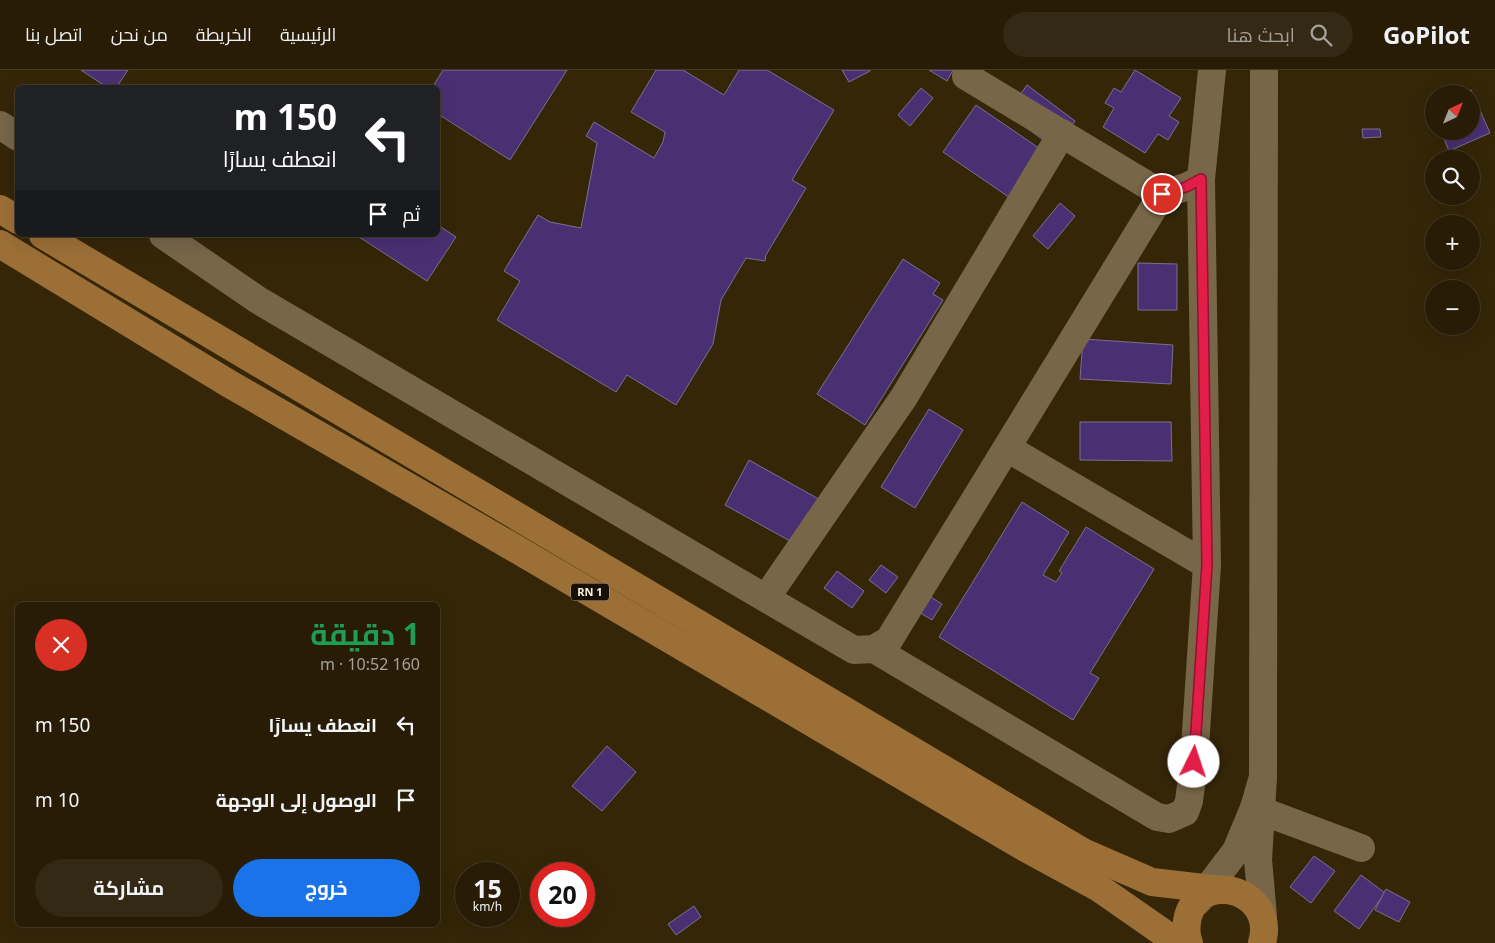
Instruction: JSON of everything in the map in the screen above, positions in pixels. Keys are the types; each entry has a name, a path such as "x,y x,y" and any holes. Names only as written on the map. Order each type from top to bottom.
{"main road":[{"path":"0,209 15,218"},
{"name":"RN 1","path":"46,237 1083,852 1152,882 1209,893"},
{"name":"RN 1","path":"0,244 228,383 519,550 1022,846 1099,888 1178,943"},
{"path":"1189,943 1186,924 1190,911 1209,893 1234,891 1246,896 1260,910 1284,943"},
{"path":"1260,910 1265,929 1262,943"}],"street":[{"path":"874,649 1158,817 1174,818 1185,812 1189,801 1194,762 1207,565 1201,179 1212,70"},
{"path":"1260,910 1257,810 1263,777 1264,70"},
{"path":"966,76 1162,194"},
{"path":"0,125 15,134"},
{"path":"766,598 904,397 1062,133"},
{"path":"166,237 258,300 854,650 874,649 889,640 1162,194 1186,187 1201,179"},
{"path":"1008,448 1207,565"},
{"path":"1209,893 1236,851 1257,810"},
{"path":"1257,810 1361,848"}],"building":[{"path":"81,70 128,70 118,85 104,85"},
{"path":"443,70 567,70 510,160 440,115 440,85 434,85"},
{"path":"656,70 683,70 724,95 739,70 767,70 834,110 792,180 806,188 766,255 765,261 746,258 721,300 713,344 676,405 627,375 616,392 497,320 520,281 504,271 538,215 550,222 581,228 597,143 586,136 594,122 654,158 663,142 665,132 631,112"},
{"path":"842,70 870,70 870,71 849,82"},
{"path":"929,70 953,70 947,81"},
{"path":"1135,70 1181,98 1169,116 1179,122 1168,140 1158,134 1145,153 1103,127 1114,108 1105,103 1114,88 1121,92"},
{"path":"1027,85 1075,121 1055,149 1007,113"},
{"path":"921,88 933,98 910,126 898,115"},
{"path":"976,105 1049,155 1016,202 943,152"},
{"path":"1480,110 1490,133 1480,137"},
{"path":"1362,129 1380,129 1381,137 1363,138"},
{"path":"1445,140 1474,140 1451,150 1449,150"},
{"path":"1060,203 1075,216 1048,249 1033,236"},
{"path":"440,226 456,237 427,281 359,237 440,237"},
{"path":"903,259 940,283 933,294 943,300 865,425 817,394"},
{"path":"1138,263 1177,264 1177,310 1138,310"},
{"path":"1083,339 1173,345 1171,384 1080,379"},
{"path":"929,409 963,430 915,508 881,487"},
{"path":"1080,422 1171,422 1172,461 1080,460"},
{"path":"749,460 824,502 799,546 725,505"},
{"path":"1022,502 1069,532 1043,575 1056,582 1062,573 1059,571 1086,527 1154,569 1090,673 1099,678 1073,720 939,637"},
{"path":"881,565 898,577 886,593 869,580"},
{"path":"837,571 864,591 852,608 824,588"},
{"path":"924,593 942,604 932,620 914,609"},
{"path":"607,746 636,772 602,811 572,786"},
{"path":"1314,856 1335,871 1311,903 1290,887"},
{"path":"1361,875 1385,893 1359,929 1334,911"},
{"path":"1386,889 1410,902 1399,922 1375,910"},
{"path":"694,906 701,917 676,935 668,924"}],"route":[{"path":"1162,194 1186,187 1201,179 1207,565 1194,762"}]}
